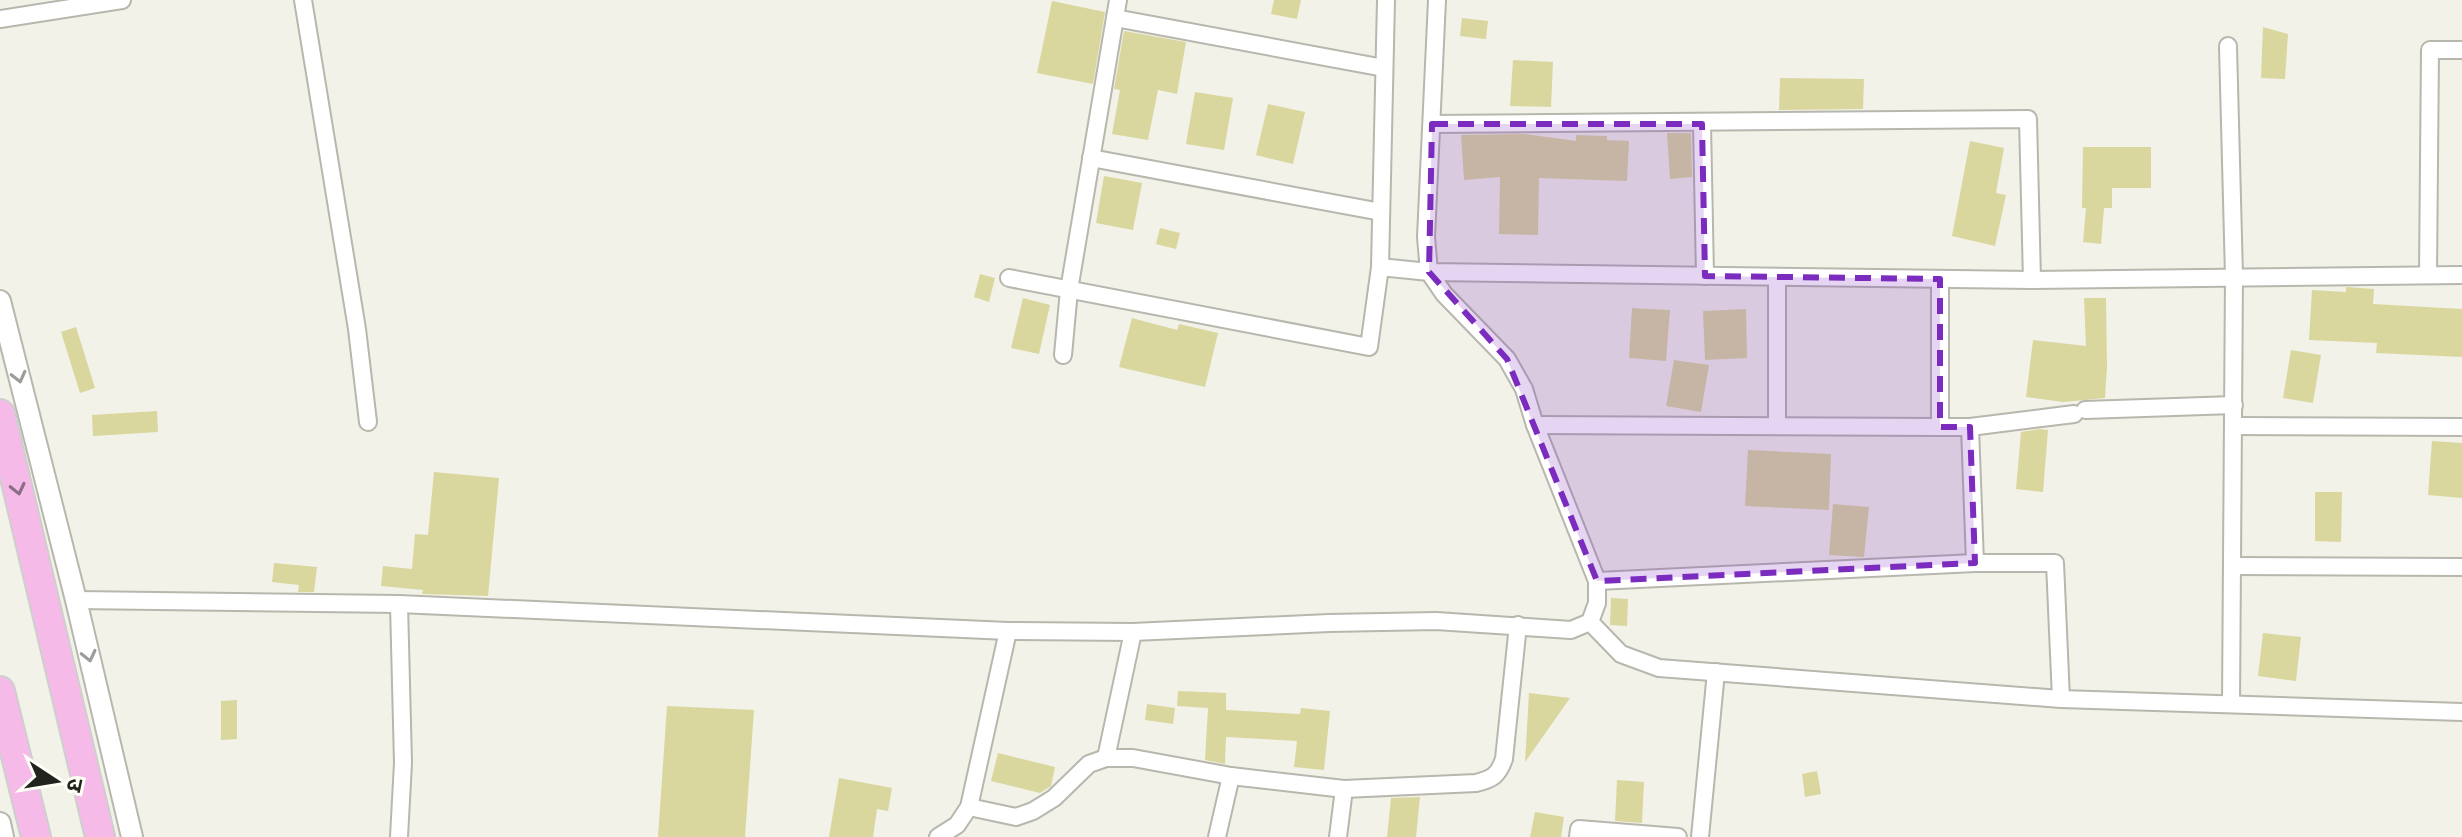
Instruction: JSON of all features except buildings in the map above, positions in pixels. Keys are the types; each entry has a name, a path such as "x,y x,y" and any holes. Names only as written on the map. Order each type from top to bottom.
{"highway":[{"path":"0,414 100,837"},
{"path":"0,691 36,837"}],"street":[{"path":"0,19 122,0"},
{"path":"303,0 354,313 368,422"},
{"path":"1063,355 1069,290 1118,0"},
{"path":"1009,278 1369,347 1380,267 1386,0"},
{"path":"76,600 399,604 1008,631 1133,632 1436,621 1571,630 1590,622 1597,603 1597,581 1535,425 1524,389 1507,359 1444,294 1429,272 1426,237 1437,0"},
{"path":"1115,18 1384,68"},
{"path":"2228,46 2234,276 2231,704"},
{"path":"2428,275 2430,50 2462,50"},
{"path":"1432,124 2028,119 2032,280"},
{"path":"1702,124 1705,276"},
{"path":"1091,158 1381,212"},
{"path":"1380,267 1429,272 2032,280 2462,275"},
{"path":"1777,277 1777,426"},
{"path":"1940,279 1940,427"},
{"path":"0,301 132,837"},
{"path":"1535,425 1970,427 2079,412 2234,405"},
{"path":"2234,426 2462,427"},
{"path":"1970,427 1975,563"},
{"path":"1597,581 1975,563 2055,563 2061,699"},
{"path":"2233,566 2462,567"},
{"path":"399,604 403,763 399,837"},
{"path":"1590,622 1621,654 1659,668 2061,699 2462,712"},
{"path":"969,807 1016,817 1033,811 1054,798 1089,764 1106,758 1133,758 1231,776 1344,789 1476,783 1492,779 1500,771 1504,759 1518,625"},
{"path":"941,836 957,825 969,807 1008,631"},
{"path":"1106,758 1133,632"},
{"path":"1700,837 1716,672"},
{"path":"1217,837 1231,776"},
{"path":"1338,837 1344,789"},
{"path":"0,823 3,837"},
{"path":"1578,837 1579,829 1678,837"}],"highlighted area":[{"path":"1432,124 1702,124 1705,276 1940,279 1940,427 1970,427 1975,563 1597,581 1507,359 1429,272"}]}
